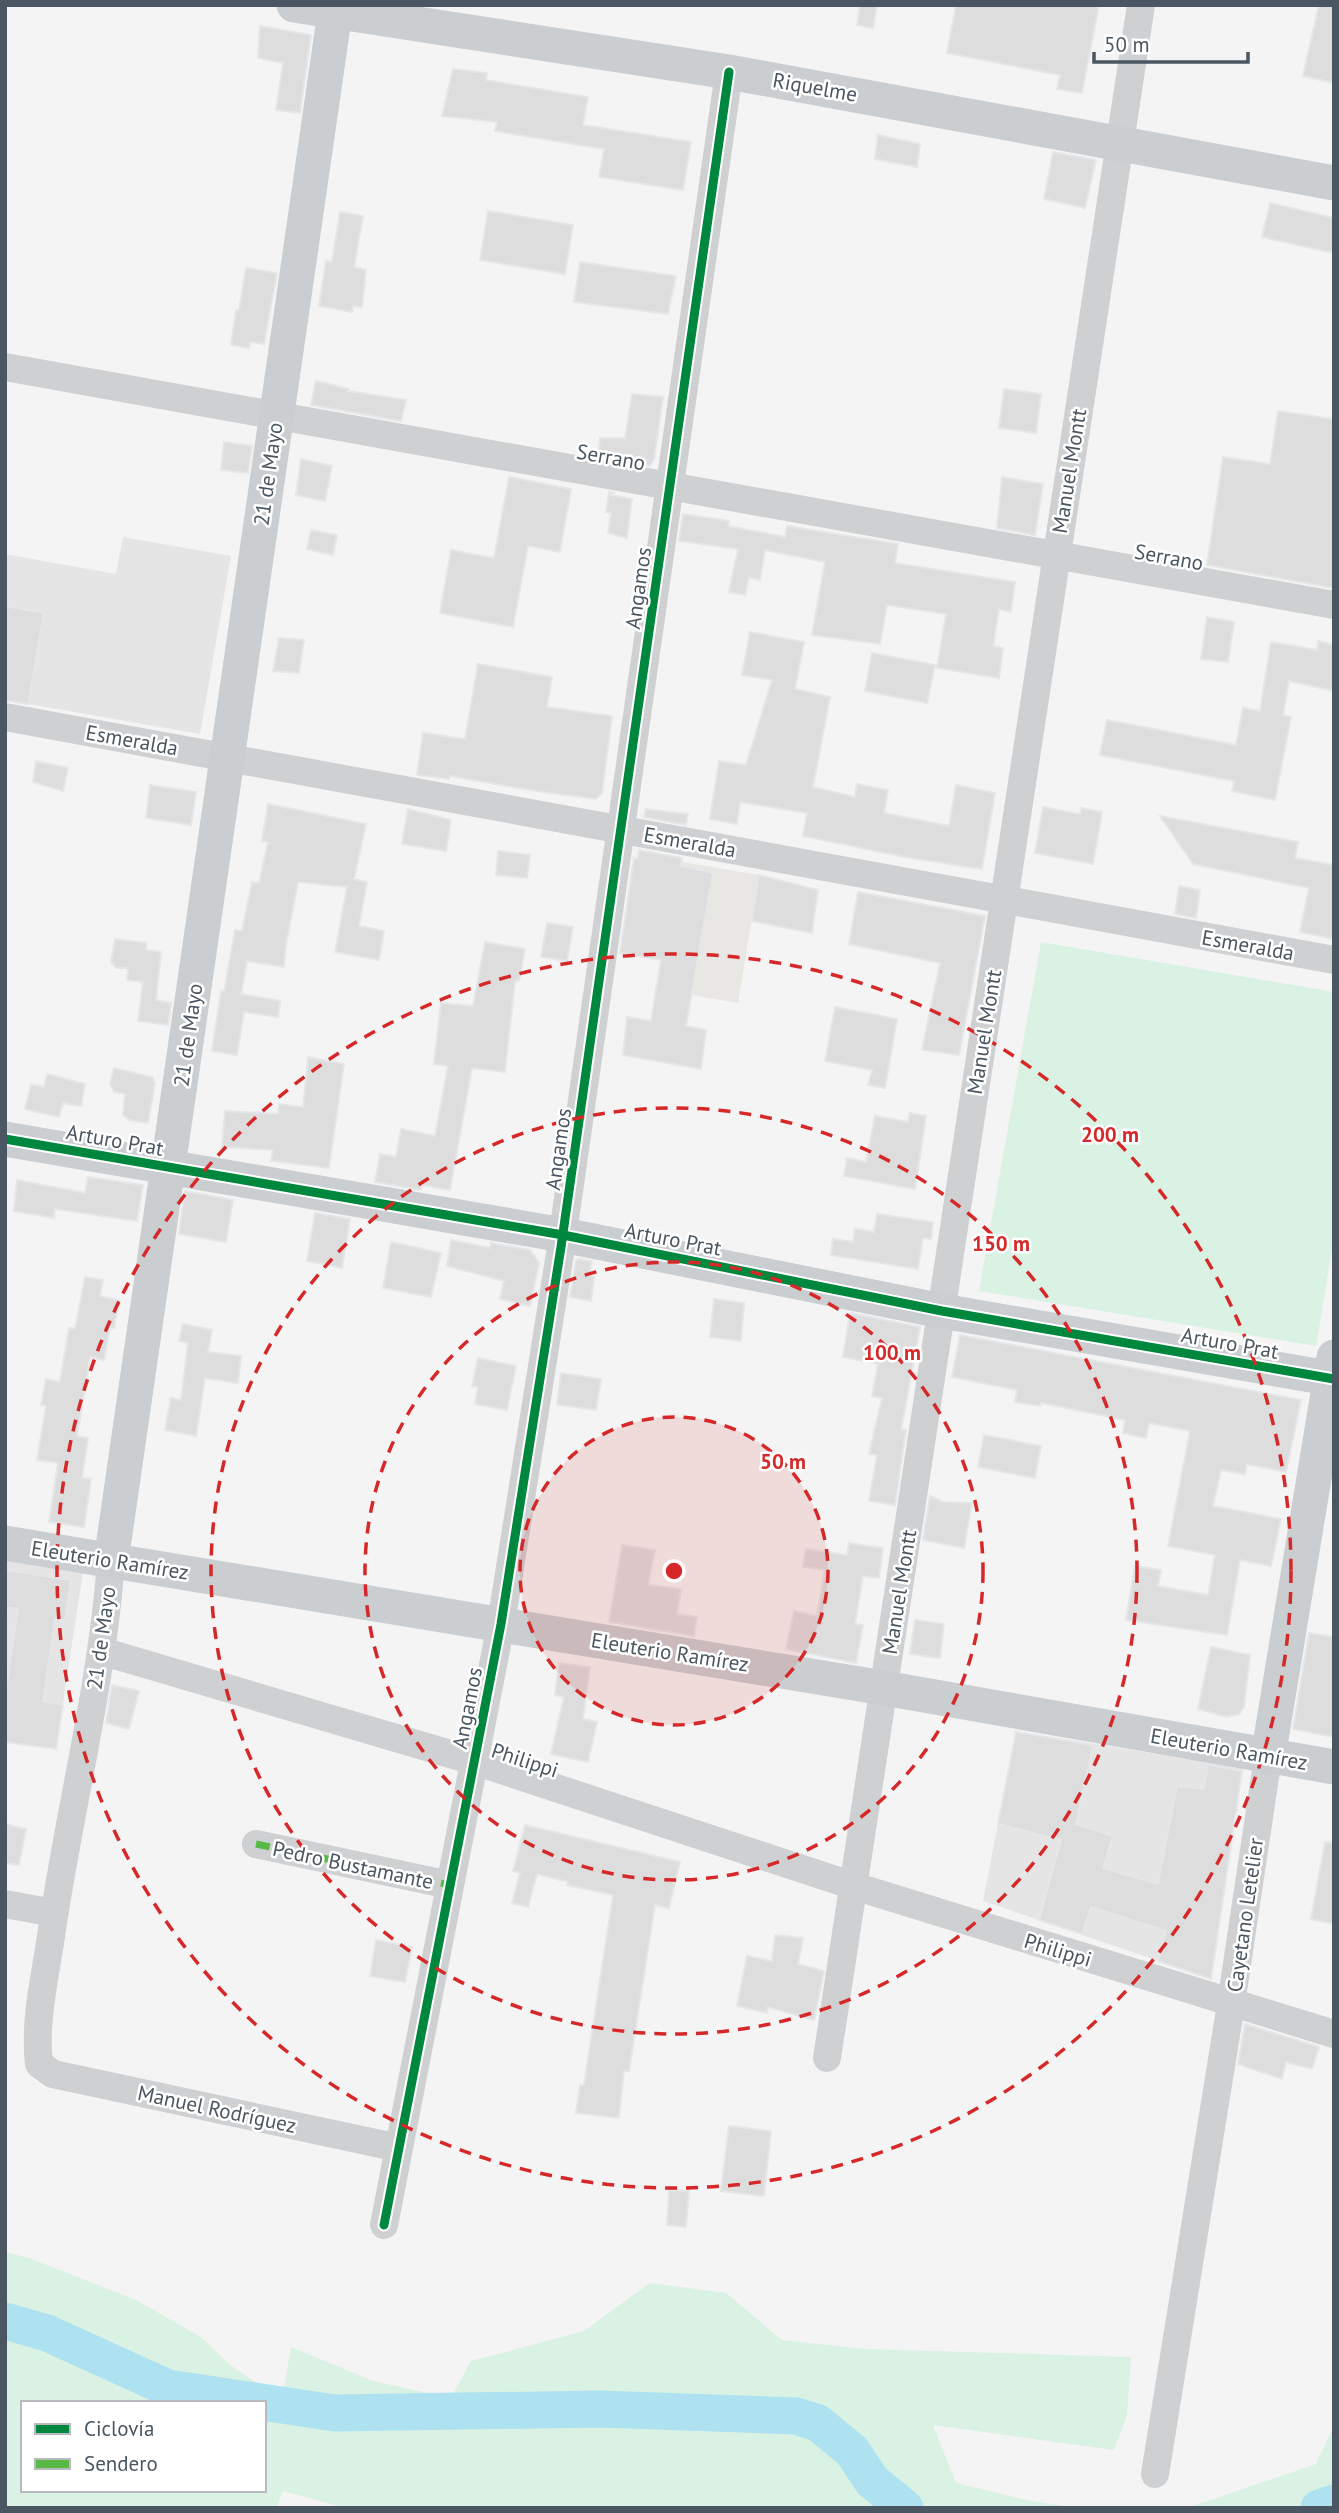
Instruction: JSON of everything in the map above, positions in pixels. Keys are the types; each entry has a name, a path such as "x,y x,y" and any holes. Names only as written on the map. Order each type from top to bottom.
{"main road":[{"name":"Riquelme","path":"294,5 335,9 729,72 1334,183"},
{"name":"21 de Mayo","path":"111,1561 335,9"},
{"name":"Arturo Prat","path":"5,1139 563,1235 942,1311 1333,1371"},
{"name":"Cayetano Letelier","path":"1268,1757 1333,1371"},
{"name":"Eleuterio Ramírez","path":"5,1543 884,1688 1334,1767"}],"street":[{"name":"Manuel Montt","path":"827,2058 1141,5"},
{"name":"Angamos","path":"384,2225 501,1624 563,1235 729,72"},
{"name":"Serrano","path":"5,367 1334,605"},
{"name":"Esmeralda","path":"5,717 1334,960"},
{"name":"21 de Mayo","path":"39,2064 36,2039 54,1913 101,1651 111,1561"},
{"name":"Philippi","path":"101,1651 474,1761 855,1886 1334,2034"},
{"name":"Cayetano Letelier","path":"1155,2474 1268,1757"},
{"name":"Pedro Bustamante","path":"256,1844 450,1885"},
{"path":"5,1904 54,1913"},
{"name":"Manuel Rodríguez","path":"39,2064 53,2074 399,2148"}],"shaded area":[{"path":"123,537 231,556 200,734 28,704 44,613 5,606 5,554 116,574"},
{"path":"677,861 759,875 738,1003 692,995 690,1003 655,997"},
{"path":"5,1559 83,1572 56,1749 5,1742"},
{"path":"1016,1731 1243,1768 1211,1979 983,1901"}],"green space":[{"path":"1041,942 1334,992 1334,1237 1316,1346 979,1291"},
{"path":"5,2252 29,2258 136,2300 201,2337 230,2365 282,2400 291,2347 373,2381 451,2398 471,2361 584,2331 650,2283 726,2293 782,2340 864,2349 1131,2357 1127,2415 1114,2450 933,2425 956,2483 1026,2500 1077,2508 346,2508 283,2491 276,2508 5,2508"},
{"path":"1334,2426 1334,2508 1187,2508 1316,2464"}],"building":[{"path":"860,5 877,5 873,28 857,25"},
{"path":"956,5 1099,5 1082,93 1057,89 1060,75 947,53"},
{"path":"1319,5 1334,5 1334,83 1303,76"},
{"path":"260,26 311,35 300,113 276,110 283,63 258,58"},
{"path":"453,69 487,73 486,80 588,97 583,125 691,142 683,190 599,177 604,149 495,131 497,122 442,116"},
{"path":"878,135 920,144 917,167 875,159"},
{"path":"1053,152 1096,160 1085,208 1044,199"},
{"path":"1270,203 1334,218 1334,253 1262,237"},
{"path":"488,211 573,225 565,274 480,260"},
{"path":"340,212 363,216 354,267 366,270 362,307 353,306 352,312 319,306 326,261 332,262"},
{"path":"580,262 676,276 668,314 574,302"},
{"path":"246,268 277,273 264,344 250,342 249,348 231,345"},
{"path":"316,381 349,389 348,391 406,400 401,421 311,405"},
{"path":"1004,389 1041,394 1036,433 999,428"},
{"path":"632,394 663,397 654,459 650,466 598,456 600,438 625,438"},
{"path":"1278,411 1334,419 1334,588 1207,565 1223,457 1270,464"},
{"path":"224,442 252,446 248,473 221,470"},
{"path":"301,459 332,466 325,501 296,495"},
{"path":"509,477 571,489 560,552 528,546 513,627 440,613 451,550 494,558"},
{"path":"1002,477 1043,484 1035,535 997,528"},
{"path":"609,492 613,493 610,495 632,499 627,538 608,533 611,513 606,512"},
{"path":"683,514 729,521 728,526 785,537 787,526 898,544 895,563 1015,582 1011,612 999,609 993,646 1003,648 999,678 937,668 946,614 887,605 880,644 812,635 825,562 765,550 760,580 749,577 745,595 729,592 738,549 679,541"},
{"path":"311,530 337,535 333,555 307,549"},
{"path":"5,606 44,613 28,704 5,700"},
{"path":"1207,617 1234,622 1228,662 1201,659"},
{"path":"750,632 804,642 795,689 830,697 813,787 855,797 857,784 888,790 884,813 949,826 956,785 995,793 982,869 905,857 803,836 807,813 740,802 737,824 710,819 719,761 746,765 772,680 742,675"},
{"path":"279,638 304,640 299,673 273,671"},
{"path":"1318,641 1334,645 1334,691 1289,681 1283,715 1291,717 1275,800 1232,791 1234,781 1100,755 1107,720 1236,745 1243,708 1260,711 1271,642 1317,650"},
{"path":"872,653 935,665 927,703 865,691"},
{"path":"478,664 552,677 547,707 612,716 602,793 596,799 450,776 449,779 417,775 423,733 465,739"},
{"path":"36,761 68,768 63,791 33,782"},
{"path":"150,785 196,792 191,825 146,818"},
{"path":"268,804 366,824 354,879 367,882 359,926 384,931 379,960 335,952 347,887 298,882 284,967 247,961 241,994 280,1001 278,1017 244,1012 237,1055 212,1051 221,991 224,992 235,930 242,931 252,882 259,883 268,842 262,841"},
{"path":"1043,807 1080,814 1081,808 1102,812 1093,864 1035,853"},
{"path":"408,809 451,820 446,851 402,844"},
{"path":"646,809 688,814 686,825 644,817"},
{"path":"1160,816 1298,842 1295,858 1334,865 1334,939 1300,932 1309,888 1193,864"},
{"path":"639,850 682,858 681,866 713,873 686,1026 706,1030 701,1069 623,1055 627,1017 651,1021 661,960 620,953 634,858 638,859"},
{"path":"498,851 530,855 527,878 496,875"},
{"path":"759,875 818,890 812,933 752,921"},
{"path":"1179,886 1200,890 1196,918 1175,914"},
{"path":"858,892 985,916 959,1055 922,1050 940,963 849,944"},
{"path":"547,923 573,927 567,961 541,957"},
{"path":"115,939 146,943 146,950 161,952 156,1000 171,1003 168,1025 138,1021 143,982 127,980 128,968 116,968 111,962"},
{"path":"485,942 525,949 519,981 515,981 505,1072 472,1068 450,1190 422,1185 421,1190 375,1182 380,1154 396,1157 401,1129 435,1136 448,1066 434,1064 441,1003 473,1006"},
{"path":"835,1007 897,1019 885,1088 868,1085 872,1070 825,1061"},
{"path":"308,1057 344,1064 329,1168 271,1161 273,1150 222,1147 225,1111 278,1114 279,1104 303,1107"},
{"path":"114,1068 152,1077 155,1083 148,1123 129,1120 123,1115 125,1094 114,1092 110,1083"},
{"path":"47,1074 85,1084 81,1106 63,1103 59,1117 25,1109 31,1085 44,1087"},
{"path":"910,1113 926,1116 915,1189 844,1176 847,1158 866,1162 875,1116 908,1122"},
{"path":"88,1177 143,1185 137,1221 55,1209 54,1218 14,1211 17,1180 85,1193"},
{"path":"185,1191 233,1200 226,1242 179,1234"},
{"path":"315,1213 350,1219 342,1268 307,1261"},
{"path":"877,1214 933,1222 931,1239 923,1238 918,1269 831,1255 833,1239 853,1242 855,1229 874,1232"},
{"path":"451,1240 490,1248 491,1243 530,1250 539,1263 530,1306 500,1299 504,1281 447,1266"},
{"path":"391,1242 441,1253 431,1297 383,1288"},
{"path":"576,1261 592,1261 589,1275 594,1277 591,1301 570,1297"},
{"path":"85,1277 103,1280 100,1296 119,1300 114,1328 110,1327 104,1360 90,1357 77,1436 88,1438 82,1478 91,1479 84,1527 49,1522 58,1463 37,1460 46,1406 41,1405 46,1379 60,1382 69,1328 75,1329"},
{"path":"714,1299 744,1303 741,1341 710,1337"},
{"path":"850,1313 920,1327 901,1430 906,1430 895,1505 869,1501 877,1455 869,1454 882,1398 872,1396 878,1364 843,1357"},
{"path":"183,1324 212,1330 208,1352 241,1356 238,1383 205,1378 196,1436 165,1430 171,1398 181,1400 188,1343 179,1341"},
{"path":"960,1335 1301,1400 1286,1472 1247,1464 1245,1474 1221,1470 1213,1506 1281,1519 1271,1566 1240,1560 1227,1635 1126,1620 1135,1566 1161,1570 1158,1586 1208,1595 1215,1555 1168,1546 1190,1431 1149,1423 1146,1438 1123,1433 1125,1420 1041,1403 1040,1406 1015,1402 1017,1390 952,1377"},
{"path":"478,1358 516,1366 507,1410 475,1404 478,1387 472,1386"},
{"path":"561,1373 601,1379 596,1410 557,1405"},
{"path":"984,1435 1041,1446 1035,1478 978,1467"},
{"path":"930,1496 943,1502 972,1503 964,1548 923,1540"},
{"path":"849,1543 883,1548 879,1578 863,1576 855,1624 863,1625 856,1663 786,1649 794,1611 817,1616 825,1570 803,1567 806,1549 847,1555"},
{"path":"622,1545 655,1550 648,1585 681,1589 677,1614 697,1617 694,1636 609,1622"},
{"path":"5,1570 71,1580 65,1620 55,1619 43,1701 63,1705 56,1749 5,1742 5,1696 18,1609 5,1607"},
{"path":"915,1620 944,1624 940,1658 910,1654"},
{"path":"1309,1633 1334,1637 1334,1737 1293,1729"},
{"path":"1211,1647 1250,1655 1244,1707 1239,1714 1227,1717 1198,1709"},
{"path":"559,1663 590,1667 583,1719 597,1722 588,1762 551,1754 564,1697 555,1695"},
{"path":"112,1685 139,1691 129,1729 106,1723"},
{"path":"1016,1732 1093,1745 1076,1824 1113,1836 1103,1868 1158,1884 1177,1786 1204,1789 1208,1765 1242,1771 1211,1979 1158,1961 1166,1931 1091,1907 1082,1934 1039,1920 1061,1840 998,1824"},
{"path":"5,1824 26,1829 19,1865 5,1863"},
{"path":"525,1825 680,1862 669,1908 655,1905 629,2071 624,2071 619,2118 576,2113 580,2085 584,2085 613,1895 567,1885 568,1882 537,1874 528,1907 512,1903 520,1873 513,1871"},
{"path":"1325,1842 1334,1843 1334,1924 1311,1919"},
{"path":"775,1935 803,1938 798,1964 824,1971 814,2020 768,2007 767,2013 737,2006 747,1956 772,1961"},
{"path":"376,1940 412,1947 405,1982 370,1976"},
{"path":"1245,2024 1319,2047 1312,2069 1286,2062 1282,2079 1238,2064"},
{"path":"729,2126 771,2131 764,2196 721,2191"},
{"path":"669,2190 689,2191 686,2227 667,2225"}],"waterway":[{"path":"5,2321 47,2333 168,2388 255,2401"},
{"path":"266,2403 335,2413 599,2409 796,2416 818,2423 852,2451 872,2481 905,2508"},
{"path":"1319,2508 1334,2503"}],"marked path":[{"path":"256,1844 450,1885"}],"cycle path":[{"path":"384,2225 501,1624 561,1247 729,72"},
{"path":"5,1139 563,1235 942,1311 1334,1379"}]}
